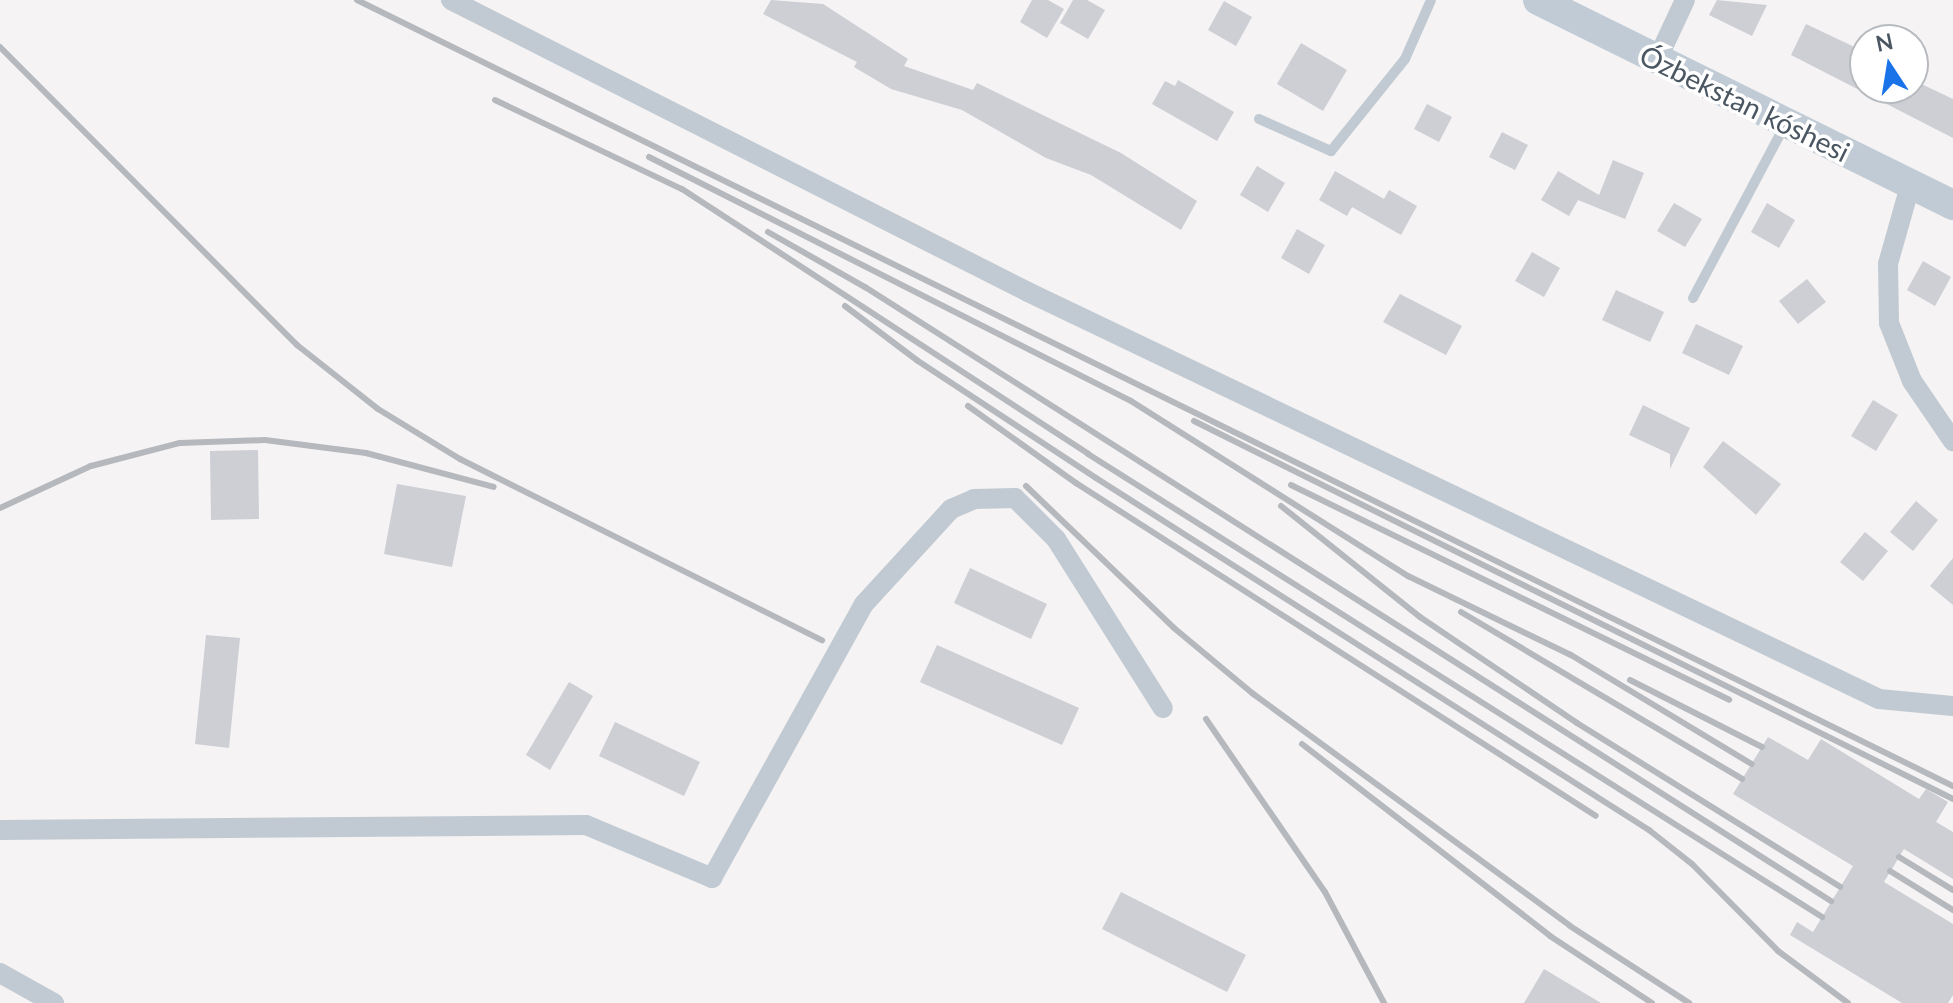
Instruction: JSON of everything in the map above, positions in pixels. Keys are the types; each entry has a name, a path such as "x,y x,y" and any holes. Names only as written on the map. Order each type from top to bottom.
{"street":[{"path":"451,0 1028,292 1879,699 1953,706"},
{"name":"Ózbekstan kóshesi","path":"1538,0 1953,205"},
{"path":"1657,60 1685,0"},
{"path":"1910,186 1888,264 1889,323 1912,381 1953,441"},
{"path":"0,830 586,825 712,878 864,604 951,509 974,499 1015,498 1056,539 1163,708"},
{"path":"0,973 54,1003"}],"lane":[{"path":"1259,119 1331,151 1405,59 1431,0"},
{"path":"1693,298 1786,124"}],"building":[{"path":"771,0 823,4 908,59 904,66 973,90 977,83 1121,153 1197,201 1181,230 1091,175 1046,158 962,110 891,89 854,67 857,62 763,14"},
{"path":"1032,0 1048,0 1064,9 1047,38 1020,22"},
{"path":"1073,0 1087,0 1105,10 1088,39 1060,23"},
{"path":"1717,0 1767,5 1752,36 1709,15"},
{"path":"1224,1 1252,17 1236,46 1208,30"},
{"path":"1806,24 1849,44 1849,85 1791,55"},
{"path":"1301,43 1347,70 1323,111 1277,84"},
{"path":"1178,80 1234,112 1217,141 1152,104 1165,81 1175,86"},
{"path":"1929,88 1953,99 1953,138 1887,104 1929,104"},
{"path":"1427,104 1452,117 1439,142 1414,129"},
{"path":"1502,132 1528,145 1515,170 1489,157"},
{"path":"1613,160 1644,173 1625,219 1578,200 1569,216 1541,200 1558,171 1599,195"},
{"path":"1257,166 1285,183 1268,212 1240,195"},
{"path":"1335,171 1384,199 1389,190 1417,206 1401,235 1352,207 1347,216 1319,200"},
{"path":"1674,203 1702,219 1685,247 1657,231"},
{"path":"1767,203 1795,220 1779,248 1751,232"},
{"path":"1297,229 1325,245 1309,274 1281,258"},
{"path":"1532,252 1560,268 1544,297 1515,281"},
{"path":"1923,261 1951,277 1935,306 1907,290"},
{"path":"1807,279 1826,302 1798,324 1779,301"},
{"path":"1616,290 1664,312 1650,342 1602,320"},
{"path":"1400,294 1462,326 1446,355 1383,322"},
{"path":"1696,324 1743,346 1729,375 1682,353"},
{"path":"1873,400 1898,415 1876,451 1851,436"},
{"path":"1643,405 1690,428 1670,469 1670,454 1629,435"},
{"path":"1723,441 1781,484 1756,515 1703,467"},
{"path":"258,450 259,519 211,520 210,451"},
{"path":"397,484 466,496 452,567 384,554"},
{"path":"1916,501 1938,520 1913,551 1890,532"},
{"path":"1865,532 1888,551 1863,581 1840,562"},
{"path":"1953,558 1953,605 1930,586"},
{"path":"970,568 1047,604 1031,639 954,603"},
{"path":"206,635 240,638 229,748 195,744"},
{"path":"937,645 1079,708 1062,745 920,682"},
{"path":"569,682 593,696 550,770 526,755"},
{"path":"615,722 700,762 684,796 599,756"},
{"path":"1768,737 1808,760 1821,739 1919,799 1926,789 1948,802 1936,822 1953,832 1953,879 1904,849 1884,882 1953,924 1953,995 1948,1003 1902,1003 1790,935 1797,922 1813,932 1853,866 1733,794"},
{"path":"1121,892 1246,955 1227,992 1102,929"},
{"path":"1544,969 1601,1003 1524,1003"}],"railway":[{"path":"357,0 1953,786"},
{"path":"0,47 297,345 378,409 460,459 822,640"},
{"path":"495,100 682,189 1088,454 1822,917"},
{"path":"649,157 1131,401 1408,576 1571,655 1752,764"},
{"path":"768,232 865,287 1831,901"},
{"path":"845,306 918,361 1096,478 1649,830 1692,864 1778,951 1848,1003"},
{"path":"968,406 1076,483 1596,816"},
{"path":"1194,421 1953,799"},
{"path":"0,508 91,466 180,443 265,440 366,453 494,487"},
{"path":"1291,485 1729,700"},
{"path":"1026,486 1174,628 1252,693 1570,926 1689,1003"},
{"path":"1281,506 1420,617 1577,723 1840,887"},
{"path":"1461,612 1742,779"},
{"path":"1630,680 1762,747"},
{"path":"1206,719 1325,892 1384,1003"},
{"path":"1302,744 1550,936 1652,1003"},
{"path":"1899,857 1953,890"},
{"path":"1890,871 1953,910"}]}
